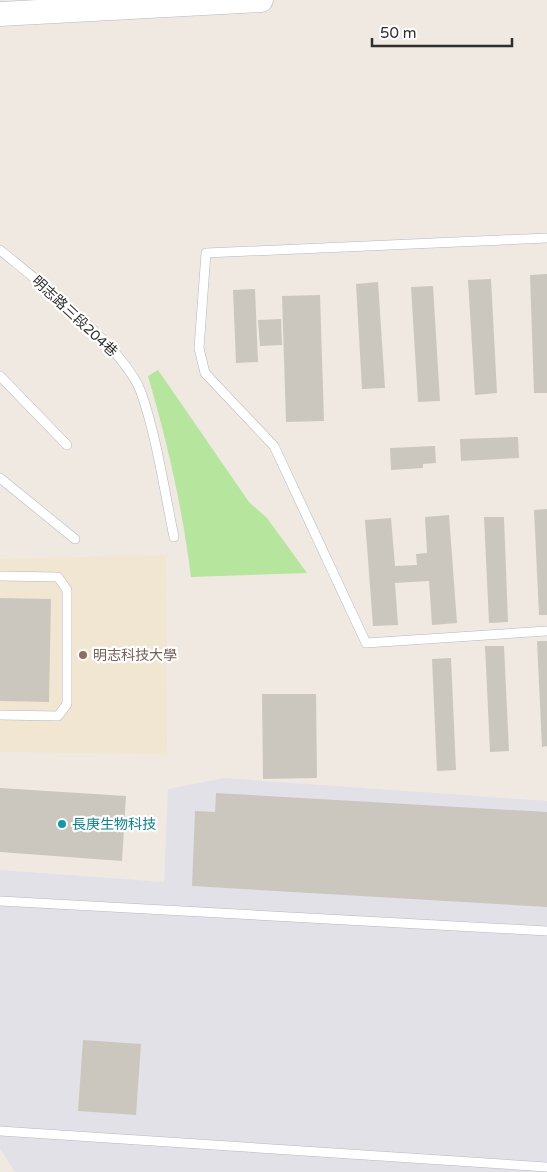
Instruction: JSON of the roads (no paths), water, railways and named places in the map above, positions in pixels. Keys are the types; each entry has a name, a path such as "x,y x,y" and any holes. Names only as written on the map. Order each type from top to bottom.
{"main road":[{"path":"0,14 261,0"}],"lane":[{"path":"547,238 206,253 199,348 205,373 274,446 366,643 547,631"},
{"name":"明志路三段204巷","path":"0,250 118,355 127,369 140,391 157,454 174,537"},
{"path":"0,376 67,445"},
{"path":"0,478 75,539"},
{"path":"0,576 58,577 67,590 67,704 58,716 0,715"},
{"path":"0,901 547,931"},
{"path":"0,1131 547,1167"}],"place":[{"name":"明志科技大學","path":"83,655"},
{"name":"長庚生物科技","path":"62,824"}]}
